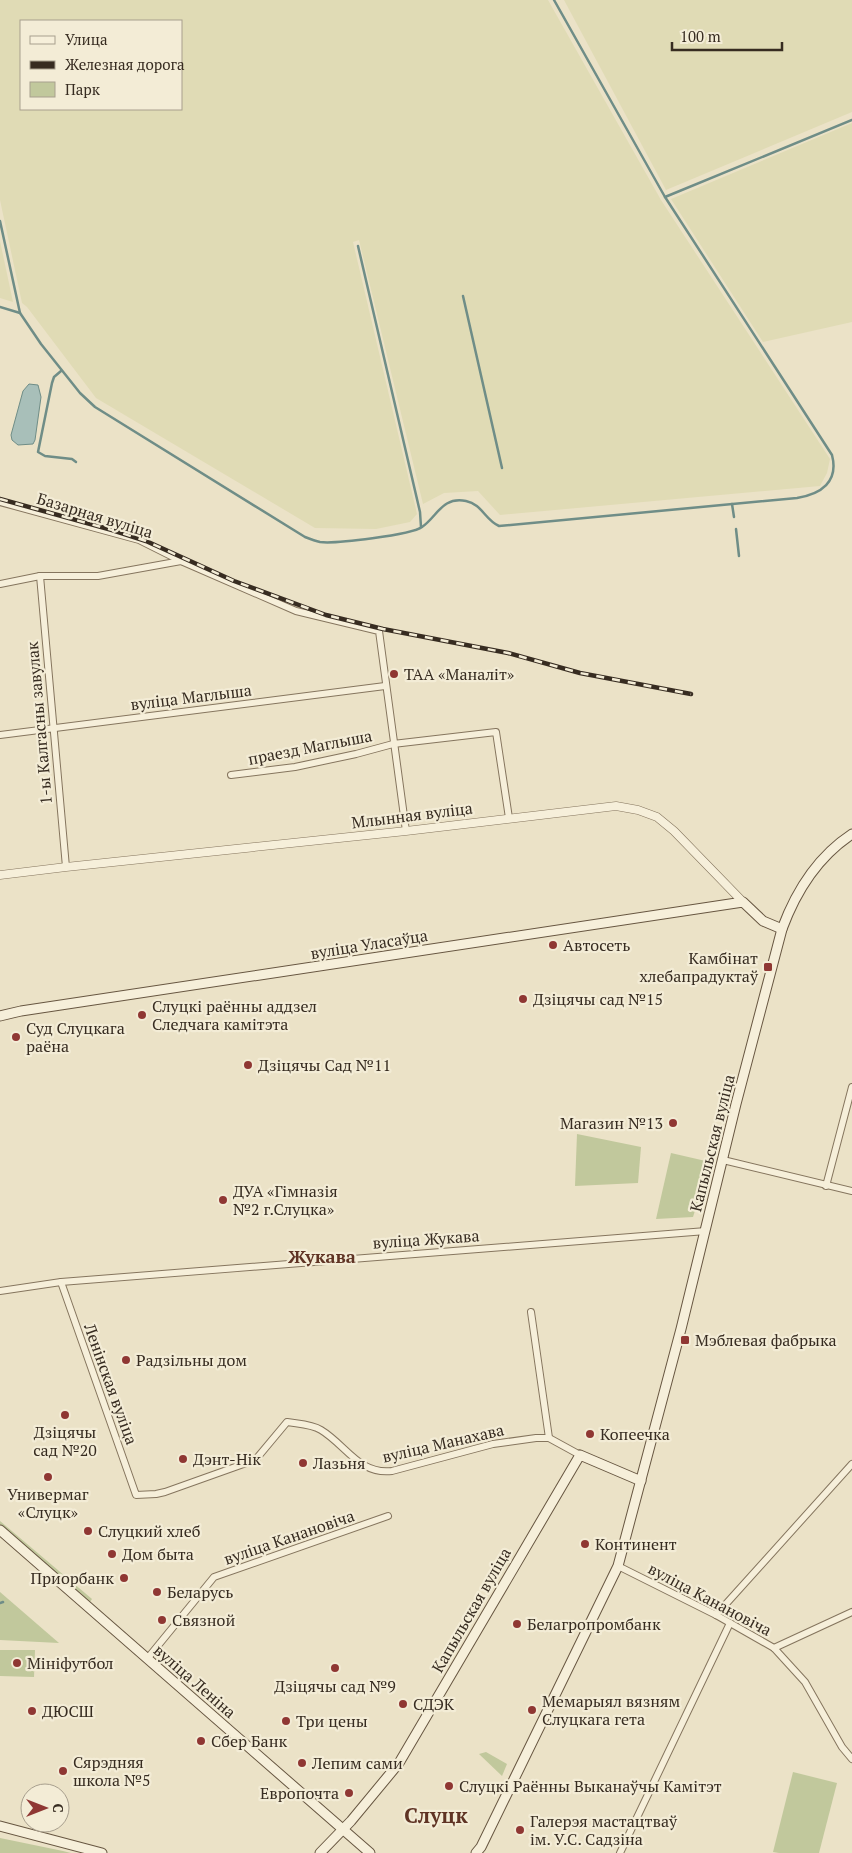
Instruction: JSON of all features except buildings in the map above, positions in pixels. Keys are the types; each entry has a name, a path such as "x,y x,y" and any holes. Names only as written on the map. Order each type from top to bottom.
{"main road":[{"name":"Капыльская вуліца","path":"476,1853 481,1847 618,1566 642,1481 782,929 791,904 807,878 821,860 852,834"},
{"name":"Млынная вуліца","path":"743,902 763,921 782,929"},
{"name":"вуліца Уласаўца","path":"0,1016 21,1011 743,902"},
{"name":"Капыльская вуліца","path":"320,1853 343,1830 399,1763 580,1455"},
{"path":"580,1455 642,1481"},
{"name":"вуліца Леніна","path":"0,1530 370,1853"},
{"path":"0,1826 102,1853"}],"street":[{"name":"Базарная вуліца","path":"0,502 139,540 296,611 379,631 385,686"},
{"path":"0,584 40,576 98,576 181,560"},
{"name":"1-ы Калгасны завулак","path":"40,576 52,729 66,867"},
{"path":"385,686 406,831"},
{"name":"вуліца Маглыша","path":"0,736 385,686"},
{"name":"праезд Маглыша","path":"231,775 295,767 393,744 496,732 509,818"},
{"name":"Млынная вуліца","path":"0,875 616,806 638,810 657,818 674,832 743,902"},
{"path":"826,1186 852,1087"},
{"path":"723,1160 852,1191"},
{"name":"вуліца Жукава","path":"0,1292 61,1282 706,1231"},
{"name":"Ленінская вуліца","path":"61,1282 136,1495"},
{"path":"531,1312 549,1438 580,1455"},
{"name":"вуліца Манахава","path":"136,1495 156,1494 252,1461 257,1458 287,1422 320,1429 361,1463 377,1472 392,1471 493,1444 515,1440 549,1438"},
{"path":"716,1615 852,1464"},
{"name":"вуліца Канановіча","path":"147,1659 214,1577 388,1516"},
{"name":"вуліца Канановіча","path":"618,1566 716,1615 774,1648 805,1682 842,1747 852,1759"},
{"path":"774,1648 852,1612"},
{"path":"620,1853 730,1623"}],"shaded area":[{"path":"0,0 548,0 661,200 830,459 827,473 820,486 500,515 478,491 444,493 423,504 359,240 353,242 417,514 410,522 376,529 315,528 96,398 22,303 0,200"},
{"path":"564,0 852,0 852,112 666,190"},
{"path":"852,123 852,322 763,342 671,199"},
{"path":"0,241 13,302 0,298"}],"green space":[{"path":"577,1134 641,1147 638,1183 575,1186"},
{"path":"671,1153 710,1162 693,1217 656,1219"},
{"path":"0,1521 92,1599 90,1602 0,1525"},
{"path":"0,1592 59,1643 0,1640"},
{"name":"Мініфутбол","path":"0,1650 35,1650 34,1677 0,1676"},
{"path":"486,1752 507,1764 502,1776 479,1754"},
{"path":"793,1772 837,1783 819,1853 773,1852"},
{"path":"0,1838 63,1851 71,1853 0,1853"}],"water":[{"path":"29,384 38,385 41,397 35,440 33,444 18,445 12,440 11,435 23,391"}],"waterway":[{"path":"554,0 665,197"},
{"path":"0,221 20,313 41,344 80,393 95,407 312,540 320,542 356,540 389,536 415,530 427,523 445,504 458,500 476,505 490,520 499,526 797,498 814,493 826,485 833,473 832,455 665,197 852,120"},
{"path":"358,246 420,512 421,527"},
{"path":"463,296 502,468"},
{"path":"0,307 20,313"},
{"path":"61,371 54,377 52,383 38,452 45,456 72,459 76,462"},
{"path":"732,504 734,517"},
{"path":"736,529 739,556"}],"railway":[{"path":"0,499 146,541 234,581 326,615 383,629 508,653 580,673 691,694"}],"place":[{"name":"ТАА «Маналіт»","path":"394,674"},
{"name":"Автосеть","path":"553,945"},
{"name":"Камбінат хлебапрадуктаў","path":"768,967"},
{"name":"Дзіцячы сад №15","path":"523,999"},
{"name":"Слуцкі раённы аддзел Следчага камітэта","path":"142,1015"},
{"name":"Суд Слуцкага раёна","path":"16,1037"},
{"name":"Дзіцячы Сад №11","path":"248,1065"},
{"name":"Магазин №13","path":"673,1123"},
{"name":"ДУА «Гімназія №2 г.Слуцка»","path":"223,1200"},
{"name":"Мэблевая фабрыка","path":"685,1340"},
{"name":"Радзільны дом","path":"126,1360"},
{"name":"Дзіцячы сад №20","path":"65,1415"},
{"name":"Копеечка","path":"590,1434"},
{"name":"Дэнт-Нік","path":"183,1459"},
{"name":"Лазьня","path":"303,1463"},
{"name":"Универмаг «Слуцк»","path":"48,1477"},
{"name":"Слуцкий хлеб","path":"88,1531"},
{"name":"Континент","path":"585,1544"},
{"name":"Дом быта","path":"112,1554"},
{"name":"Приорбанк","path":"124,1578"},
{"name":"Беларусь","path":"157,1592"},
{"name":"Связной","path":"162,1620"},
{"name":"Белагропромбанк","path":"517,1624"},
{"name":"Мініфутбол","path":"17,1663"},
{"name":"Дзіцячы сад №9","path":"335,1668"},
{"name":"СДЭК","path":"403,1704"},
{"name":"Мемарыял вязням Слуцкага гета","path":"532,1710"},
{"name":"ДЮСШ","path":"32,1711"},
{"name":"Три цены","path":"286,1721"},
{"name":"Сбер Банк","path":"201,1741"},
{"name":"Лепим сами","path":"302,1763"},
{"name":"Сярэдняя школа №5","path":"63,1771"},
{"name":"Слуцкі Раённы Выканаўчы Камітэт","path":"449,1786"},
{"name":"Европочта","path":"349,1793"},
{"name":"Галерэя мастацтваў ім. У.С. Садзіна","path":"520,1830"}],"district":[{"name":"Жукава","path":"322,1256"},
{"name":"Слуцк","path":"436,1815"}]}
